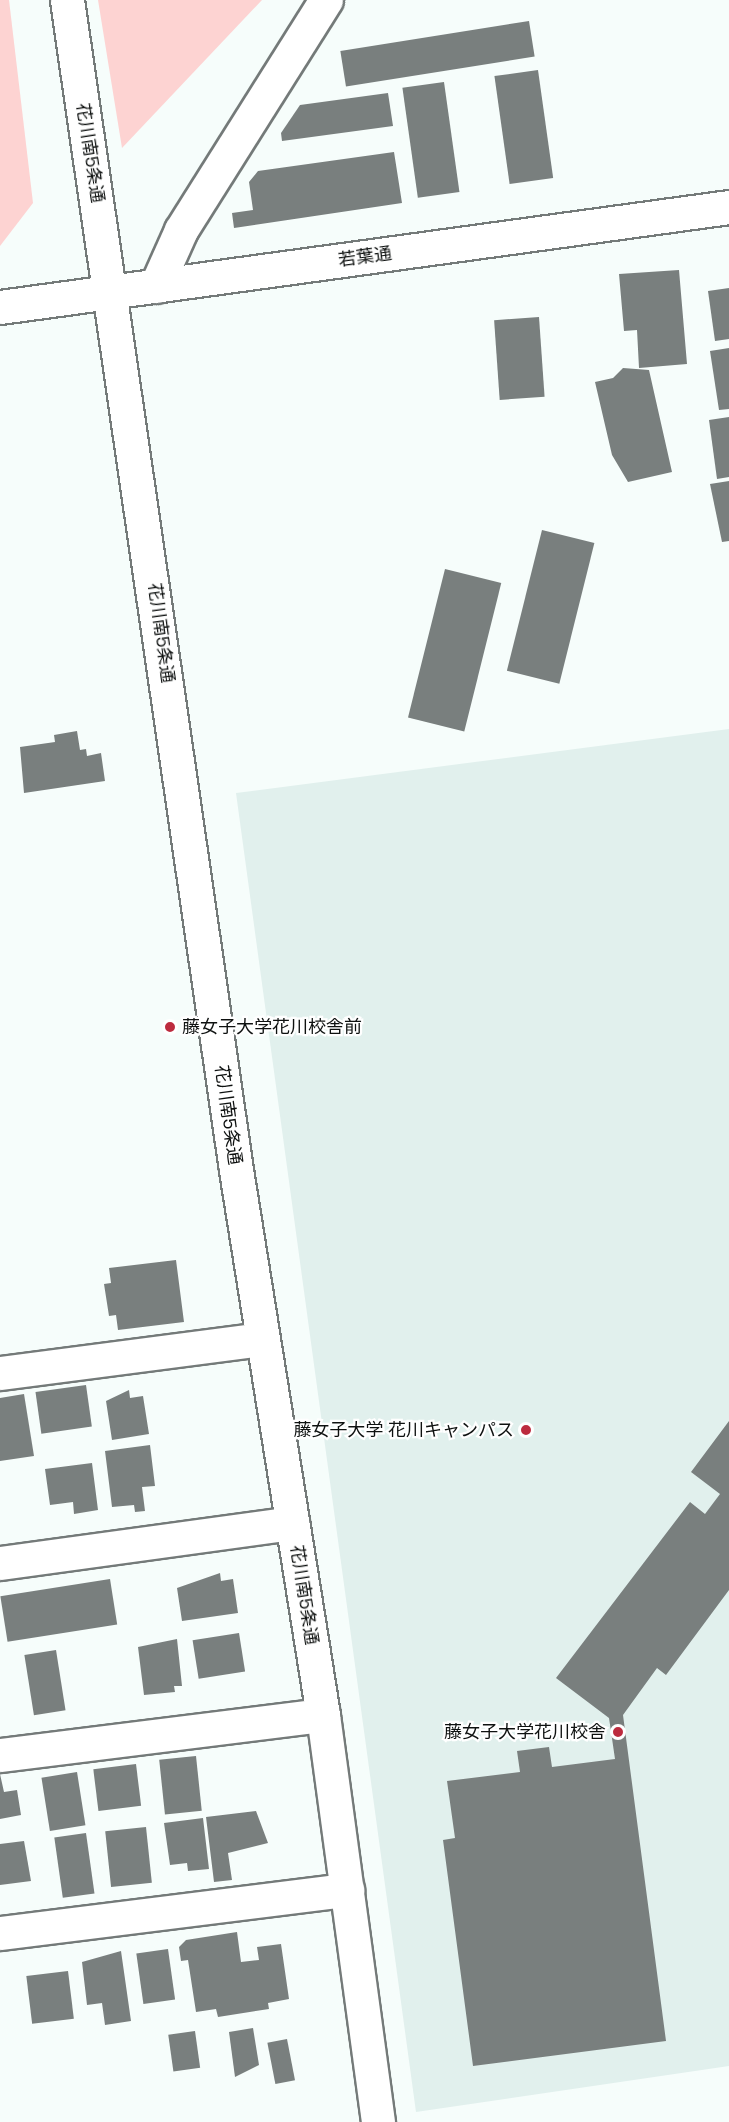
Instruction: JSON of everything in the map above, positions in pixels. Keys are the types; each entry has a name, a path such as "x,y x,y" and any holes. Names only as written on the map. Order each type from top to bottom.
{"street":[{"name":"花川南5条通","path":"66,0 112,292 262,1339 323,1714 378,2122"},
{"path":"156,286 181,230 326,0"},
{"name":"若葉通","path":"0,307 729,207"},
{"path":"0,1373 262,1339"},
{"path":"0,1563 292,1523"},
{"path":"0,1755 323,1714"},
{"path":"0,1934 347,1890"}],"shaded area":[{"path":"0,0 9,0 33,203 0,246"},
{"path":"98,0 262,0 122,148"},
{"name":"藤女子大学 花川キャンパス","path":"729,729 729,2066 416,2112 236,793"}],"building":[{"path":"529,21 535,57 346,86 340,51"},
{"path":"538,70 553,178 510,184 494,76"},
{"path":"444,82 459,192 418,198 402,88"},
{"path":"388,93 393,126 282,141 281,133 300,105"},
{"path":"394,152 402,203 234,228 232,213 253,210 249,182 258,171"},
{"path":"679,270 687,364 639,368 637,330 624,331 619,274"},
{"path":"729,288 729,339 715,341 708,291"},
{"path":"539,317 545,397 500,400 494,320"},
{"path":"729,348 729,409 719,410 710,351"},
{"path":"623,368 649,370 672,472 628,482 612,455 595,382 613,378"},
{"path":"729,417 729,477 717,479 709,420"},
{"path":"729,481 729,541 722,542 710,484"},
{"path":"542,530 594,543 559,684 507,671"},
{"path":"445,569 501,583 464,731 408,717"},
{"path":"77,731 80,750 86,749 87,756 101,753 105,781 24,793 20,747 55,742 54,735"},
{"path":"176,1260 184,1322 118,1330 116,1315 109,1316 104,1284 111,1283 109,1268"},
{"path":"86,1385 92,1427 41,1434 35,1392"},
{"path":"129,1390 130,1398 143,1396 149,1434 112,1440 106,1401"},
{"path":"24,1394 34,1456 0,1461 0,1398"},
{"name":"藤女子大学花川校舎","path":"729,1421 729,1590 666,1675 657,1668 623,1715 666,2041 473,2066 443,1840 455,1838 447,1781 520,1772 517,1751 549,1747 552,1767 615,1759 609,1718 556,1678 690,1502 705,1514 720,1494 691,1472"},
{"path":"150,1445 155,1486 142,1487 145,1511 135,1512 134,1505 112,1507 105,1451"},
{"path":"92,1463 98,1510 74,1514 73,1502 50,1505 45,1469"},
{"path":"220,1573 221,1581 233,1579 238,1613 182,1621 177,1588"},
{"path":"110,1579 117,1624 8,1642 0,1596"},
{"path":"239,1633 245,1672 199,1679 193,1640"},
{"path":"177,1639 182,1686 174,1686 175,1692 144,1695 138,1647"},
{"path":"56,1650 66,1710 34,1715 24,1655"},
{"path":"196,1756 202,1811 165,1815 159,1760"},
{"path":"136,1764 141,1806 98,1811 93,1769"},
{"path":"77,1772 85,1825 50,1831 41,1778"},
{"path":"0,1774 4,1792 17,1790 21,1815 0,1819"},
{"path":"256,1811 268,1843 228,1853 232,1880 214,1882 206,1817"},
{"path":"203,1818 209,1869 188,1871 187,1863 170,1865 164,1823"},
{"path":"146,1827 152,1883 111,1887 105,1831"},
{"path":"86,1833 94,1893 63,1898 54,1837"},
{"path":"24,1841 31,1881 0,1885 0,1844"},
{"path":"237,1932 241,1962 259,1960 257,1947 281,1944 289,1999 268,2003 269,2009 218,2017 216,2009 196,2012 188,1960 181,1961 179,1947 186,1940"},
{"path":"168,1949 175,2000 143,2004 136,1953"},
{"path":"121,1951 131,2021 105,2025 102,2003 87,2005 82,1962"},
{"path":"68,1971 74,2019 32,2024 26,1976"},
{"path":"253,2028 259,2065 235,2077 229,2032"},
{"path":"195,2031 200,2068 173,2071 168,2035"},
{"path":"287,2039 295,2080 275,2084 267,2043"}],"place":[{"name":"藤女子大学花川校舎前","path":"170,1027"},
{"name":"藤女子大学 花川キャンパス","path":"526,1430"},
{"name":"藤女子大学花川校舎","path":"618,1732"}]}
